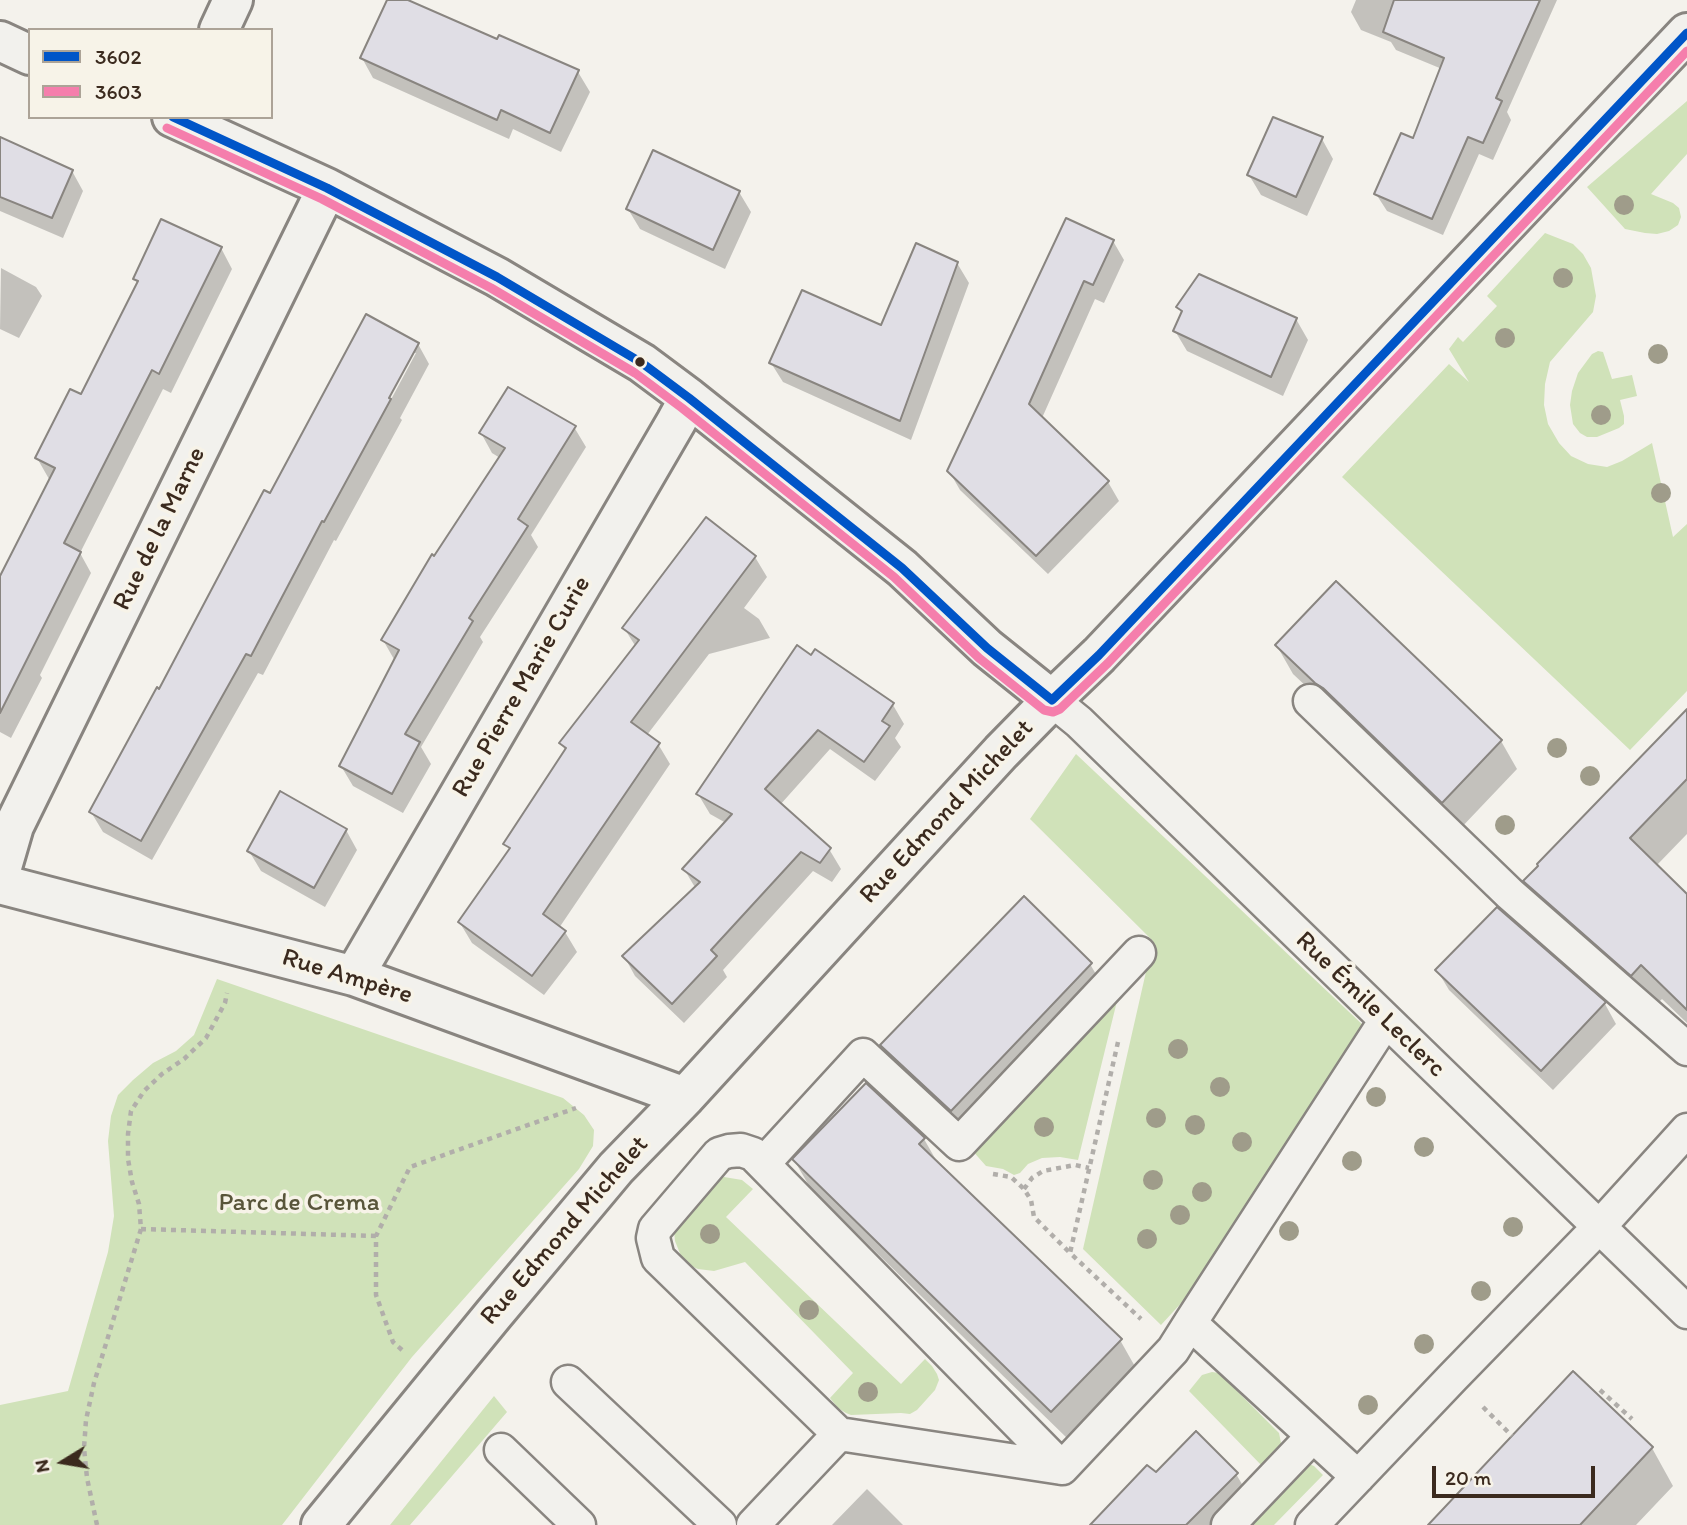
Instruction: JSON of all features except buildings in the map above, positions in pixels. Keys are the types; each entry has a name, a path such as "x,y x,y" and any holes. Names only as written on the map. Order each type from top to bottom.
{"street":[{"path":"220,28 233,0"},
{"name":"Rue Edmond Michelet","path":"321,1525 616,1168 685,1097 1001,752 1099,655 1687,33"},
{"path":"0,41 28,54"},
{"path":"179,119 327,187 518,289 642,363 902,568 988,648 1052,700"},
{"name":"Rue de la Marne","path":"0,874 14,826 327,187"},
{"name":"Rue Pierre Marie Curie","path":"354,976 689,398"},
{"name":"Rue Ampère","path":"0,884 354,976 685,1097"}],"lane":[{"name":"Rue Émile Leclerc","path":"1052,700 1079,722 1687,1312"},
{"path":"1310,701 1510,894 1687,1049"},
{"path":"763,1164 863,1055 959,1144 1139,953"},
{"path":"1062,1468 1174,1350 1386,1020"},
{"path":"1312,1525 1599,1227 1687,1130"},
{"path":"741,1150 753,1154 1062,1468 839,1434 658,1258 653,1238 656,1229 719,1154 741,1150"},
{"path":"1190,1323 1358,1477"},
{"path":"568,1382 720,1525"},
{"path":"753,1525 839,1434"},
{"path":"1228,1525 1313,1436"},
{"path":"501,1450 579,1525"}],"path":[{"path":"97,1525 87,1478 84,1448 86,1420 94,1383 141,1229 139,1204 128,1159 131,1111 144,1091 206,1038 225,1003 230,983"},
{"path":"1070,1253 1120,1033"},
{"path":"393,1342 376,1295 376,1236 410,1167 587,1104"},
{"path":"959,1144 985,1173 1011,1177 1024,1189 1031,1200 1034,1217 1174,1350"},
{"path":"1024,1189 1032,1178 1043,1171 1075,1165 1090,1168"},
{"path":"141,1229 376,1236"},
{"path":"1600,1390 1614,1407 1632,1419"},
{"path":"1488,1412 1512,1436"}],"green space":[{"path":"1687,101 1687,154 1651,194 1679,208 1681,217 1678,225 1657,234 1625,229 1587,187"},
{"path":"1545,233 1573,244 1583,254 1591,268 1596,296 1593,312 1550,362 1544,405 1548,424 1559,443 1571,456 1588,464 1607,467 1652,443 1673,537 1687,524 1687,691 1630,750 1342,477 1449,364 1469,382 1449,349 1458,337 1463,342 1497,306 1487,296"},
{"path":"1603,352 1612,379 1632,375 1637,396 1620,400 1624,424 1597,437 1587,437 1573,424 1570,405 1578,373 1592,354"},
{"path":"1076,754 1365,1027 1207,1275 1161,1325 1083,1249 1153,941 1030,819"},
{"name":"Parc de Crema","path":"217,979 563,1098 584,1115 594,1130 593,1146 579,1169 412,1357 282,1525 0,1525 0,1405 68,1391 108,1252 114,1216 108,1141 111,1116 118,1095 153,1063 176,1051 194,1035"},
{"path":"1118,997 1078,1160 1042,1158 1028,1164 1020,1173 1014,1175 1003,1169 986,1166 971,1149"},
{"path":"724,1177 742,1180 753,1189 726,1217 901,1384 925,1359 932,1366 939,1380 935,1390 917,1410 910,1414 851,1415 838,1408 830,1398 853,1373 745,1262 714,1271 689,1265 681,1256 674,1231 681,1219 717,1180"},
{"path":"1219,1373 1279,1433 1282,1448 1264,1468 1189,1391 1202,1375"},
{"path":"494,1396 507,1412 410,1525 390,1525"},
{"path":"1309,1464 1323,1475 1274,1525 1247,1525 1303,1466"}],"transit line":[{"name":"3602","path":"177,119 327,188 497,277 642,363 902,568 987,648 1052,700 1099,655 1687,33"},
{"name":"3603","path":"167,128 322,199 491,288 635,373 894,577 979,658 1044,710 1053,712 1060,709 1108,663 1687,51"}]}
